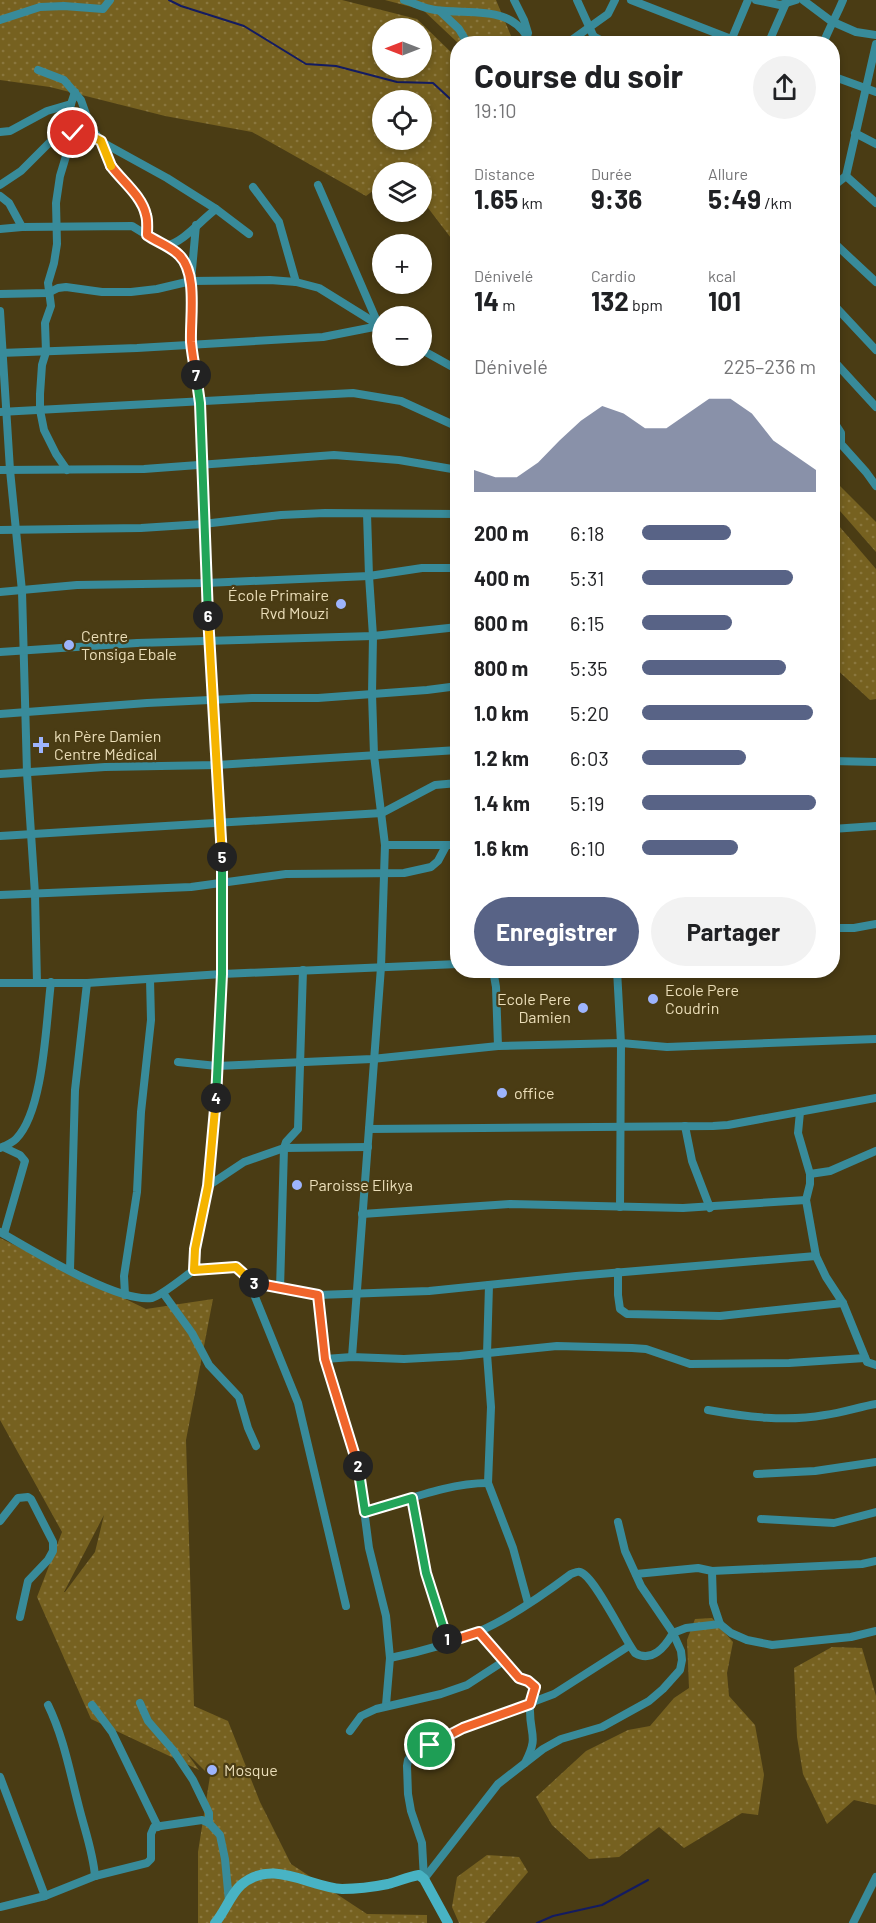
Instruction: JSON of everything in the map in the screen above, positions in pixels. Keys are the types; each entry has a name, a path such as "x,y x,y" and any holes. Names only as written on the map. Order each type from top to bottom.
{"street":[{"path":"0,20 40,7 103,9 111,0"},
{"path":"404,0 438,11 499,14 528,33"},
{"path":"514,0 529,36"},
{"path":"577,0 593,36"},
{"path":"577,36 608,14 615,0"},
{"path":"631,0 719,36"},
{"path":"733,36 748,0"},
{"path":"756,0 771,4 796,0"},
{"path":"803,0 831,21 856,32 876,35"},
{"path":"826,36 843,0"},
{"path":"772,36 786,3"},
{"path":"438,11 459,29 463,36"},
{"path":"840,181 846,177 876,44"},
{"path":"38,70 64,80 75,92 85,109 91,128 101,141 111,167 132,190 144,211 147,235"},
{"path":"840,79 876,92"},
{"path":"67,470 44,430 40,410 42,365 46,352 45,323 51,306 48,294 49,275 56,254 57,188 73,133 69,110 75,92"},
{"path":"0,132 10,131 47,111 71,104"},
{"path":"0,185 21,171 50,140 60,133 89,135 167,178 216,209 249,234"},
{"path":"855,133 876,144"},
{"path":"846,177 876,203"},
{"path":"318,185 372,307"},
{"path":"253,187 279,222 296,282"},
{"path":"0,196 15,211 22,227"},
{"path":"165,246 177,243 216,209"},
{"path":"0,229 128,225 180,256 191,281"},
{"path":"194,1270 196,1239 208,1186 216,1106 224,883 203,524 200,403 191,344 191,281 196,225"},
{"path":"840,248 876,282"},
{"path":"0,294 48,294 58,288 66,287 102,292 131,292 191,281 270,280 296,282 319,288 372,321"},
{"path":"0,311 4,412 22,591 27,773 35,894 37,983"},
{"path":"840,312 876,350"},
{"path":"2,353 323,337 372,329"},
{"path":"432,356 450,366"},
{"path":"840,368 876,407"},
{"path":"4,412 353,393 401,400 450,423"},
{"path":"840,431 841,442 876,486"},
{"path":"0,470 144,469 334,455 399,460 450,469"},
{"path":"352,1357 368,1147 372,1059 381,967 385,844 374,755 373,636 368,514"},
{"path":"0,530 141,528 281,515 450,514"},
{"path":"0,592 77,585 206,583 369,576 422,568 450,567"},
{"path":"0,652 137,643 373,636 450,628"},
{"path":"0,714 212,700 318,698 450,687"},
{"path":"0,774 105,767 217,765 450,750"},
{"path":"840,761 876,762"},
{"path":"0,836 382,813 435,785 450,784"},
{"path":"840,828 876,826"},
{"path":"385,844 450,846"},
{"path":"0,895 224,883 286,873 404,873 431,867 438,861 446,846"},
{"path":"840,928 876,924"},
{"path":"0,983 87,983 222,974 450,964"},
{"path":"280,1289 284,1148 286,1142 298,1129 303,970"},
{"path":"494,978 498,1046"},
{"path":"617,978 621,1043 620,1207"},
{"path":"125,1295 124,1276 137,1192 141,1112 151,1020 150,979"},
{"path":"1,1148 16,1139 27,1123 33,1105 44,1056 51,982"},
{"path":"70,1270 75,1090 87,983"},
{"path":"178,1062 218,1066 372,1059 498,1046 621,1043 667,1047 876,1039"},
{"path":"369,1129 728,1125 876,1098"},
{"path":"800,1112 798,1133 810,1174 806,1200 816,1256 843,1303 867,1362 876,1365"},
{"path":"685,1126 692,1161 711,1208"},
{"path":"208,1186 244,1162 284,1148 368,1147"},
{"path":"1,1148 20,1155 25,1161 2,1233 70,1270 125,1295 150,1298 163,1293 194,1270 236,1267 245,1275 298,1403 346,1606"},
{"path":"810,1174 830,1172 876,1151"},
{"path":"362,1214 510,1204 711,1208 806,1200"},
{"path":"249,1282 318,1295 429,1291 618,1272 816,1256"},
{"path":"618,1272 620,1309 627,1314 720,1316 843,1303"},
{"path":"489,1285 487,1354 491,1407 488,1483 513,1548 528,1603"},
{"path":"163,1293 192,1333 209,1365 239,1397 256,1446"},
{"path":"318,1295 325,1359 358,1463 369,1548 386,1616 390,1658 386,1705"},
{"path":"325,1359 352,1357 404,1359 487,1354 557,1346 619,1346 646,1349 690,1364 789,1363 865,1358"},
{"path":"708,1410 770,1419 799,1418 826,1416 876,1404"},
{"path":"757,1474 815,1471 876,1462"},
{"path":"365,1512 460,1486 488,1483"},
{"path":"0,1521 18,1498 28,1497 53,1542 51,1556 28,1581 20,1617"},
{"path":"412,1498 426,1573 448,1642"},
{"path":"761,1519 834,1523 876,1512"},
{"path":"424,1878 498,1784 543,1749 561,1739 602,1727 650,1701 680,1670 681,1651 673,1633 653,1606 636,1574 625,1551 618,1522"},
{"path":"636,1574 698,1568 712,1570 862,1564 876,1561"},
{"path":"712,1570 713,1603 720,1624 731,1633 747,1640 772,1644 851,1637 876,1631"},
{"path":"390,1658 479,1632 571,1574 581,1572 596,1588 629,1646 640,1656 651,1656 665,1647 673,1633 686,1628 720,1624"},
{"path":"479,1632 519,1678 535,1687 529,1713 534,1736 531,1751 522,1767"},
{"path":"448,1923 424,1878 422,1843 409,1803 408,1760 418,1751 463,1728 554,1694 629,1646"},
{"path":"351,1731 362,1716 386,1705 441,1694 467,1685 504,1661"},
{"path":"140,1703 148,1721 173,1750 193,1780 209,1813 209,1823"},
{"path":"48,1705 56,1722 91,1846 94,1876"},
{"path":"92,1705 112,1732 158,1827"},
{"path":"0,1777 45,1896"},
{"path":"0,1907 45,1896 94,1876 147,1863 151,1859 152,1830 158,1827 202,1821 209,1823 220,1836 225,1859 229,1902"},
{"path":"215,1923 240,1887 251,1878 266,1874 288,1875 319,1885 345,1889 389,1884 419,1875 424,1878"},
{"path":"853,1923 876,1877"},
{"path":"865,1896 876,1893"}],"shaded area":[{"path":"0,0 342,0 413,18 372,18 372,78 432,78 432,34 450,51 450,237 432,213 432,162 372,162 372,192 366,196 252,132 165,116 50,87 0,80"},
{"path":"385,0 496,0 511,36 451,36 423,10"},
{"path":"840,486 876,522 876,552 840,511"},
{"path":"840,527 876,569 876,699 870,700 840,672"},
{"path":"0,1238 146,1309 213,1299 186,1440 194,1706 228,1721 260,1802 291,1864 367,1914 427,1915 427,1923 198,1923 198,1852 210,1776 186,1752 199,1770 91,1719 37,1597 62,1532 0,1420","holes":["104,1515 95,1552 65,1592 64,1592"]},
{"path":"712,1618 733,1642 727,1673 729,1696 755,1725 764,1775 758,1815 742,1813 684,1848 659,1827 619,1857 589,1859 552,1825 536,1797 586,1751 628,1730 650,1726 674,1698 689,1688 687,1640 695,1619"},
{"path":"832,1647 862,1648 876,1696 876,1805 854,1800 827,1824 803,1774 797,1737 794,1668"},
{"path":"487,1855 519,1857 528,1872 485,1923 459,1923 452,1907 457,1877"}],"waterway":[{"path":"169,0 244,26 306,64 336,66 397,82 433,83 450,99"},
{"path":"537,1923 553,1916 602,1905 648,1880"}],"place":[{"name":"École Primaire Rvd Mouzi","path":"341,604"},
{"name":"Centre Tonsiga Ebale","path":"69,645"},
{"name":"kn Père Damien Centre Médical","path":"41,745"},
{"name":"Ecole Pere Coudrin","path":"653,999"},
{"name":"Ecole Pere Damien","path":"583,1008"},
{"name":"office","path":"502,1093"},
{"name":"Paroisse Elikya","path":"297,1185"},
{"name":"Mosque","path":"212,1770"}],"route":[{"path":"73,133 89,135 101,141 111,167 139,200 146,216 147,235 180,256 191,281 191,344 200,403 203,524 224,883 216,1106 208,1186 200,1218 194,1270 232,1266 239,1269 249,1282 318,1295 325,1359 358,1463 365,1512 412,1498 426,1573 448,1642 479,1632 519,1678 535,1687 530,1704 463,1728 430,1745"}]}
